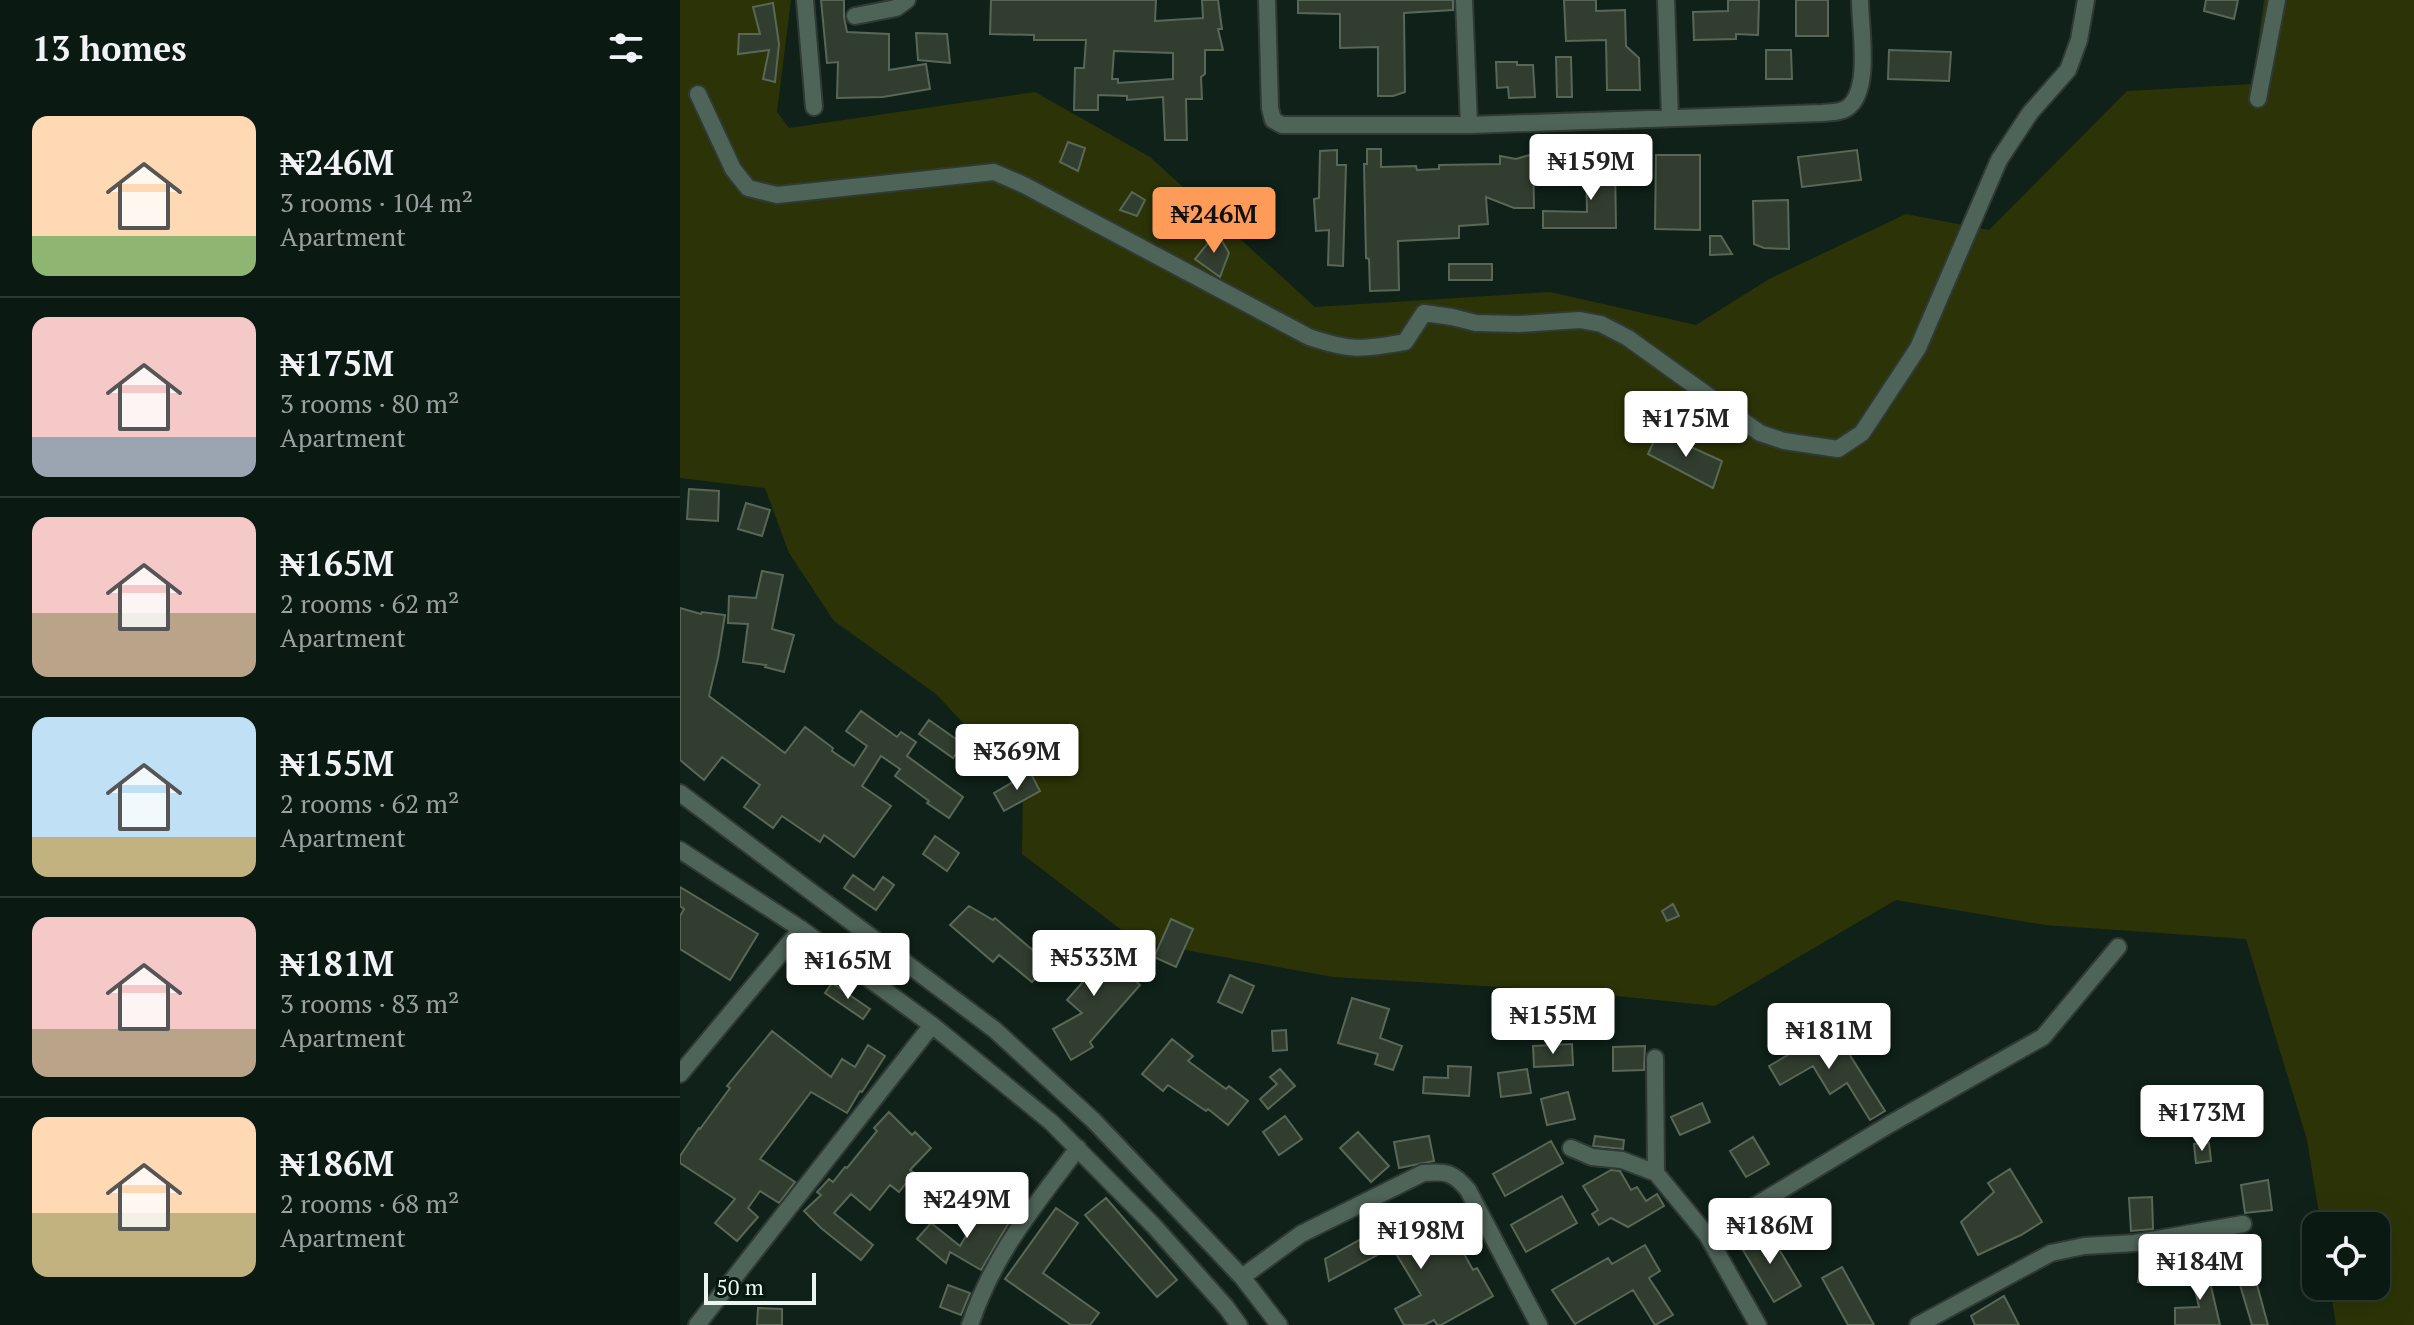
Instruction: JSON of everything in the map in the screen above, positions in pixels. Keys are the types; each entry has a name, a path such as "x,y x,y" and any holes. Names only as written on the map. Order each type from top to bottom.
{"street":[{"path":"805,0 814,107"},
{"path":"855,16 896,8 907,0"},
{"path":"1267,0 1270,108 1273,120 1282,125 1469,125 1844,110 1855,100 1862,85 1860,0"},
{"path":"1464,0 1469,125"},
{"path":"1666,0 1670,117"},
{"path":"698,94 733,169 748,188 777,195 994,172 1024,185 1309,337 1343,349 1370,349 1405,342 1424,313 1476,323 1580,320 1601,324 1628,338 1760,433 1784,441 1838,449 1862,433 1918,348 1999,160 2030,113 2068,70 2079,40 2086,0"},
{"path":"2258,99 2277,0"},
{"path":"680,793 995,1030 1094,1121 1242,1277 1279,1325"},
{"path":"680,850 801,929 932,1025 1051,1122 1154,1226 1239,1325"},
{"path":"680,1074 801,929"},
{"path":"1707,1235 1890,1124 2043,1037 2118,947"},
{"path":"697,1325 932,1025"},
{"path":"1655,1058 1656,1173"},
{"path":"970,1325 996,1262 1078,1148"},
{"path":"1571,1148 1592,1157 1622,1160 1656,1173 1707,1235 1758,1325"},
{"path":"1242,1277 1301,1234 1423,1173 1441,1172 1456,1176 1468,1190 1539,1325"},
{"path":"1918,1325 2051,1253 2084,1246 2135,1243 2243,1224"}],"green space":[{"path":"680,0 791,0 777,112 789,128 1035,92 1150,157 1315,307 1550,292 1696,325 1769,279 1906,214 1989,230 2127,91 2252,84 2264,0 2414,0 2414,1325 2336,1325 2332,1300 2390,1300 2390,1212 2319,1212 2307,1140 2246,939 2045,925 1896,900 1715,1006 1569,991 1333,977 1136,941 1022,854 1023,787 936,694 834,621 789,553 765,488 680,478"}],"building":[{"path":"821,0 844,0 847,32 889,34 889,70 926,64 930,89 883,97 837,98 838,62 827,63"},
{"path":"991,0 1156,0 1155,21 1203,18 1202,0 1218,0 1222,29 1218,29 1223,50 1205,50 1202,99 1186,99 1187,140 1165,140 1163,97 1127,100 1127,96 1098,95 1098,110 1074,110 1075,68 1084,68 1086,40 1034,40 1034,35 990,34","holes":["1114,51 1173,53 1173,79 1118,83 1118,79 1112,79"]},
{"path":"1298,0 1453,0 1453,10 1404,13 1405,92 1378,96 1378,47 1340,48 1340,14 1298,13"},
{"path":"1564,0 1596,0 1596,11 1625,10 1626,46 1639,58 1640,90 1607,90 1606,40 1566,41"},
{"path":"1728,0 1759,0 1758,35 1736,34 1736,39 1694,40 1693,12 1728,11"},
{"path":"1796,0 1828,0 1828,36 1796,36"},
{"path":"2206,0 2238,0 2234,19 2204,11"},
{"path":"773,3 779,44 775,82 763,79 769,50 738,54 739,34 760,34 753,7"},
{"path":"916,33 947,34 950,63 918,60"},
{"path":"1766,50 1791,50 1792,79 1766,79"},
{"path":"1889,50 1951,52 1949,81 1888,79"},
{"path":"1556,57 1571,57 1572,97 1557,97"},
{"path":"1496,62 1533,65 1535,97 1509,98 1508,87 1497,88"},
{"path":"1068,142 1085,148 1078,171 1060,162"},
{"path":"1367,149 1381,149 1381,167 1416,166 1417,170 1439,169 1439,165 1500,164 1500,156 1516,159 1533,154 1534,208 1514,208 1486,197 1488,224 1459,226 1459,238 1398,241 1399,290 1370,291 1369,259 1366,258 1364,164 1367,164"},
{"path":"1337,150 1337,165 1346,165 1343,266 1328,265 1329,230 1316,231 1314,199 1319,198 1320,151"},
{"path":"1857,150 1861,180 1802,187 1798,157"},
{"path":"1656,155 1700,155 1700,230 1655,229"},
{"path":"1586,163 1615,163 1616,228 1543,228 1543,211 1587,212"},
{"path":"1132,192 1145,200 1137,216 1120,210"},
{"path":"1788,200 1789,249 1764,248 1754,244 1753,201"},
{"path":"1217,232 1229,253 1220,277 1195,259"},
{"path":"1710,236 1721,236 1732,254 1710,255"},
{"path":"1449,264 1492,264 1492,280 1449,280"},
{"path":"1658,432 1722,461 1713,488 1648,454"},
{"path":"689,489 719,491 718,521 687,519"},
{"path":"746,503 770,510 762,536 738,529"},
{"path":"762,571 783,575 772,629 794,635 784,672 766,665 743,662 748,624 728,623 729,596 756,598"},
{"path":"680,608 701,614 725,615 709,696 785,753 805,727 854,766 867,746 846,731 861,711 897,737 901,732 916,742 907,756 963,797 949,818 895,776 900,769 881,756 862,786 891,806 854,857 824,835 820,842 782,816 773,828 744,807 760,785 722,757 704,780 680,760"},
{"path":"929,720 963,744 953,758 919,734"},
{"path":"1030,772 1040,791 1004,811 994,793"},
{"path":"935,836 959,853 947,871 923,854"},
{"path":"853,875 874,890 883,877 894,885 876,910 844,888"},
{"path":"680,887 758,934 730,980 680,949 680,916 684,909 680,906"},
{"path":"1673,904 1679,916 1667,921 1662,911"},
{"path":"969,906 993,920 995,918 1048,963 1032,982 999,955 993,962 950,925"},
{"path":"1171,919 1193,929 1176,967 1154,957"},
{"path":"1077,934 1103,950 1140,985 1090,1042 1093,1047 1071,1060 1053,1029 1082,1013 1067,1000 1096,967 1064,947"},
{"path":"1230,975 1254,986 1242,1013 1218,1002"},
{"path":"832,983 870,1009 863,1019 825,993"},
{"path":"1352,998 1389,1009 1380,1038 1402,1046 1393,1070 1375,1064 1378,1054 1338,1043"},
{"path":"1532,1006 1533,1022 1499,1025 1498,1008"},
{"path":"1286,1030 1287,1050 1273,1051 1272,1031"},
{"path":"772,1031 831,1077 842,1059 855,1067 868,1045 885,1056 847,1113 811,1092 760,1159 795,1182 779,1203 760,1191 748,1208 758,1217 737,1241 715,1223 735,1199 680,1163 680,1156 730,1088 727,1086"},
{"path":"1827,1032 1840,1053 1846,1049 1885,1111 1870,1120 1847,1083 1830,1094 1813,1066 1780,1085 1769,1066"},
{"path":"1172,1039 1193,1056 1188,1061 1248,1101 1228,1125 1168,1085 1163,1091 1142,1074"},
{"path":"1572,1044 1573,1065 1534,1067 1533,1046"},
{"path":"1645,1046 1644,1070 1613,1071 1613,1047"},
{"path":"1448,1066 1471,1067 1469,1096 1423,1093 1424,1077 1448,1078"},
{"path":"1280,1069 1295,1086 1268,1109 1260,1099 1277,1084 1270,1077"},
{"path":"1527,1069 1531,1093 1501,1097 1498,1073"},
{"path":"1568,1092 1575,1119 1547,1125 1541,1099"},
{"path":"1702,1103 1710,1122 1680,1135 1671,1117"},
{"path":"889,1112 912,1135 915,1132 931,1148 910,1170 914,1173 899,1192 890,1185 870,1210 851,1194 834,1213 873,1245 861,1260 804,1211 821,1195 817,1192 829,1179 833,1182 847,1168"},
{"path":"1285,1116 1302,1139 1279,1155 1263,1132"},
{"path":"1358,1132 1389,1166 1371,1182 1340,1148"},
{"path":"1429,1136 1434,1161 1399,1168 1394,1142"},
{"path":"1595,1136 1624,1140 1623,1149 1593,1146"},
{"path":"1753,1137 1769,1164 1746,1177 1730,1151"},
{"path":"1551,1141 1563,1163 1505,1196 1493,1174"},
{"path":"2209,1143 2211,1161 2196,1163 2194,1144"},
{"path":"2010,1169 2042,1222 1978,1255 1961,1222 1994,1192 1988,1183"},
{"path":"1611,1170 1620,1171 1631,1190 1637,1187 1646,1201 1657,1194 1664,1206 1628,1227 1611,1218 1599,1225 1592,1214 1598,1210 1583,1186"},
{"path":"2268,1180 2272,1210 2245,1213 2241,1185"},
{"path":"1562,1196 1577,1223 1526,1252 1511,1225"},
{"path":"2152,1197 2153,1229 2131,1231 2129,1198"},
{"path":"1106,1198 1177,1280 1157,1297 1085,1215"},
{"path":"1056,1208 1078,1223 1043,1273 1099,1313 1090,1325 1071,1325 1005,1279"},
{"path":"982,1209 1008,1224 981,1270 950,1252 946,1263 917,1239 931,1223 960,1246"},
{"path":"1404,1213 1423,1245 1451,1230 1473,1270 1477,1268 1493,1296 1441,1325 1434,1320 1424,1325 1404,1325 1395,1309 1421,1295 1392,1247 1329,1281 1325,1259"},
{"path":"1767,1229 1801,1286 1774,1302 1740,1245"},
{"path":"1645,1245 1660,1271 1649,1278 1673,1315 1655,1325 1633,1290 1575,1324 1552,1290 1608,1258 1612,1264"},
{"path":"2248,1252 2268,1325 2252,1325 2231,1255"},
{"path":"2166,1259 2164,1284 2138,1282 2142,1262"},
{"path":"2206,1265 2220,1325 2175,1325 2175,1308 2199,1307 2190,1268"},
{"path":"1842,1267 1874,1325 1848,1325 1822,1278"},
{"path":"948,1285 970,1293 961,1315 940,1307"},
{"path":"2004,1296 2019,1325 1975,1325 1971,1316"},
{"path":"758,1308 782,1309 782,1325 757,1325"}]}
